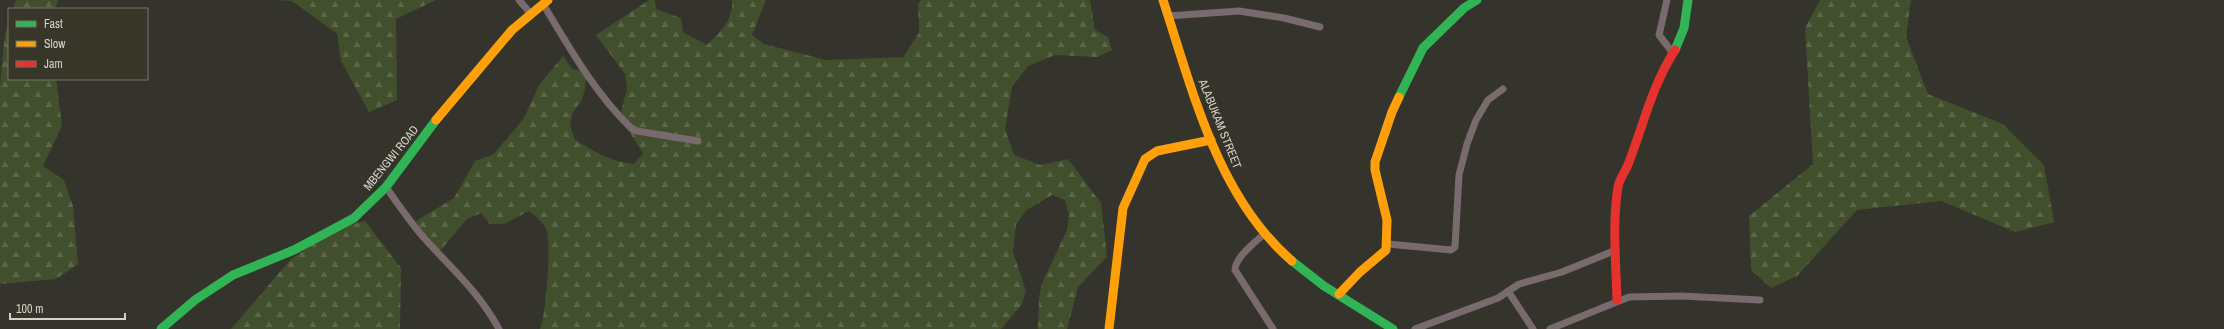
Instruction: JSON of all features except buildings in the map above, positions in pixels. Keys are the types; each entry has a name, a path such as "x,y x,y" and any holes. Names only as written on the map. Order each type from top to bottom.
{"street":[{"path":"519,0 531,14"},
{"name":"ALABUKAM STREET","path":"1163,0 1211,140 1230,180 1265,232 1285,256 1297,266 1393,329"},
{"path":"1339,294 1360,272 1386,250 1388,244 1386,218 1375,170 1377,153 1392,112 1423,48 1464,8 1477,0"},
{"path":"1667,0 1659,35 1673,53"},
{"path":"1617,300 1615,215 1618,185 1629,162 1645,112 1684,28 1688,0"},
{"path":"545,2 566,43 598,90 631,128 637,131 698,141"},
{"name":"MBENGWI ROAD","path":"161,329 195,300 234,276 294,250 354,218 386,186 451,100 512,30 545,2"},
{"path":"1168,16 1239,11 1284,18 1320,27"},
{"path":"1388,244 1451,250 1455,247 1459,175 1467,144 1476,120 1488,100 1503,89"},
{"path":"1109,329 1123,208 1145,158 1157,151 1211,140"},
{"path":"386,186 417,230 476,292 487,307 498,329"},
{"path":"1265,232 1240,258 1235,265 1235,270 1273,329"},
{"path":"1416,329 1498,298 1519,284 1562,272 1616,250"},
{"path":"1508,291 1533,329"},
{"path":"1550,329 1617,300 1646,295 1760,300"}],"green space":[{"path":"16,0 58,0 55,8 13,8"},
{"path":"276,0 436,0 396,19 397,100 369,112 341,61 337,34 292,1"},
{"path":"649,0 655,0 656,9 681,18 683,32 707,45 728,20 732,7 732,0 766,0 752,35 764,44 826,60 903,57 919,33 918,4 921,0 1090,0 1095,30 1108,37 1112,50 1097,57 1055,55 1028,66 1012,87 1005,129 1014,155 1040,165 1068,159 1101,203 1107,257 1078,287 1067,329 1038,329 1039,297 1042,283 1067,230 1069,215 1065,200 1052,195 1027,210 1016,224 1013,252 1026,291 1022,304 1001,329 540,329 546,296 548,238 544,225 529,211 504,224 490,224 481,213 467,219 438,253 425,239 416,221 454,198 475,161 494,154 524,118 539,85 563,56 572,69 586,72 585,89 582,100 573,112 570,125 575,140 610,158 634,164 643,153 620,117 627,88 625,74 596,35"},
{"path":"1820,0 1911,0 1906,37 1928,94 2003,124 2044,165 2054,222 2015,232 1941,201 1857,210 1797,276 1771,288 1751,270 1749,216 1813,164 1805,28"},
{"path":"8,26 8,80 56,80 62,126 43,166 64,180 73,206 78,264 56,279 0,284 0,85 5,34"},
{"path":"365,221 401,268 400,329 231,329 291,259 338,228"}],"traffic: fast":[{"path":"1399,97 1423,48 1464,8 1477,0"},
{"path":"1675,50 1684,28 1688,0"},
{"path":"161,329 195,300 233,275 294,250 354,218 386,187 436,120"},
{"path":"1292,261 1324,286 1393,329"}],"traffic: slow":[{"path":"436,120 512,30 548,0"},
{"path":"1163,0 1197,105 1226,174 1244,206 1266,235 1292,261"},
{"path":"1339,294 1360,272 1386,250 1387,220 1375,170 1375,162 1392,112 1399,97"},
{"path":"1109,329 1123,208 1145,159 1157,151 1211,140"}],"traffic: jam":[{"path":"1617,300 1615,215 1619,184 1629,162 1654,91 1675,50"}]}
